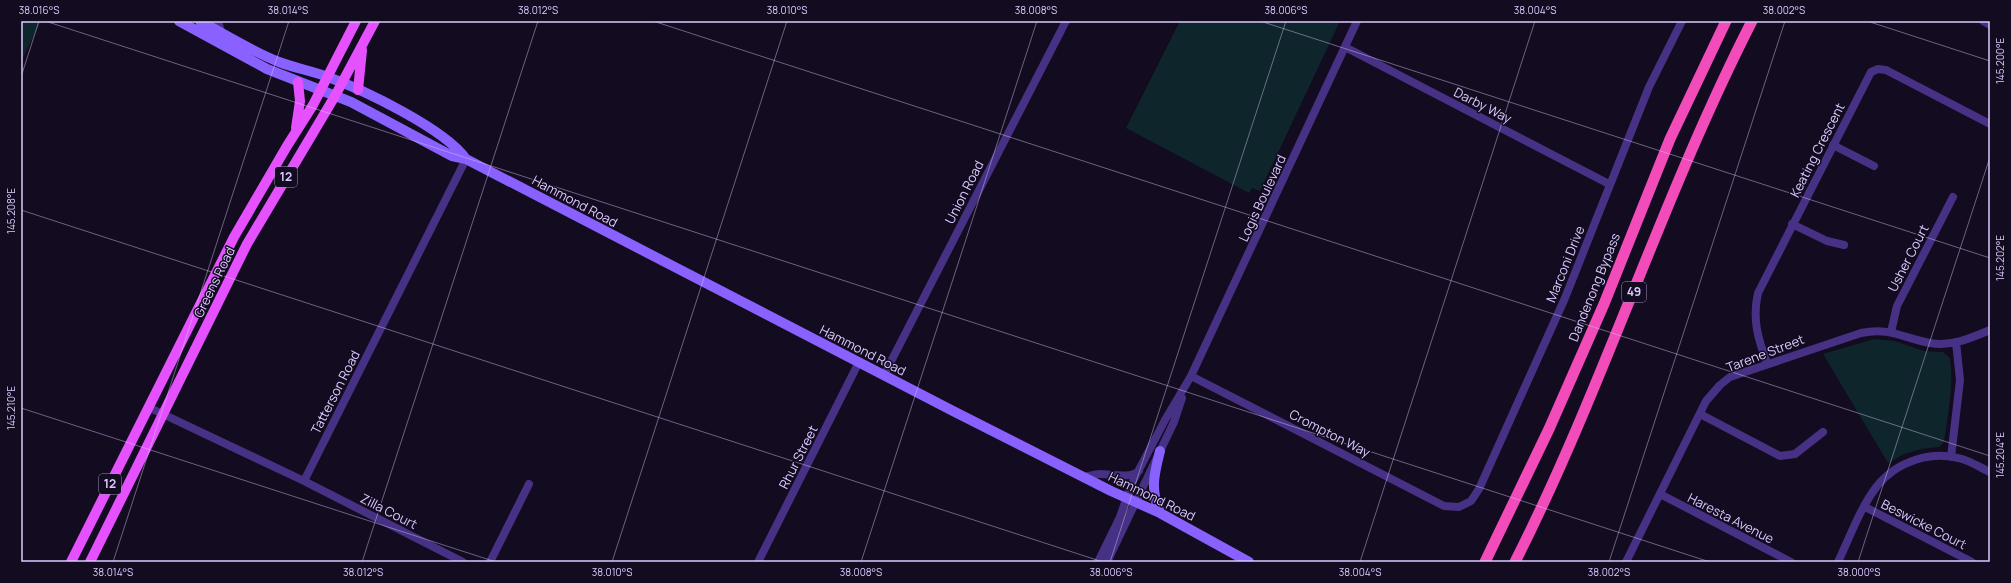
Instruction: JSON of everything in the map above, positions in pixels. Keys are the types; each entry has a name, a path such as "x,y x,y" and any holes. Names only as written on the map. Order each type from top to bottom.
{"highway":[{"name":"Dandenong Bypass","path":"1485,562 1549,429 1604,304 1670,139 1726,21"},
{"name":"49","path":"1515,562 1575,434 1706,117 1752,21"}],"main road":[{"name":"Hammond Road","path":"179,21 261,66 351,102 452,156 466,159 884,375 1084,477 1160,513 1249,562"},
{"name":"Hammond Road","path":"200,21 278,61 326,76 378,99 418,121 458,148 466,159"},
{"name":"Greens Road","path":"71,562 226,253 295,132 313,105 326,76 356,21"},
{"name":"Greens Road","path":"90,562 255,229 335,96 375,21"},
{"path":"358,90 362,46"},
{"path":"295,132 300,101 298,82"},
{"path":"226,253 240,259"},
{"path":"1160,451 1155,472 1153,494 1160,513"}],"street":[{"path":"218,21 221,32"},
{"name":"Union Road","path":"884,375 1066,21"},
{"name":"Logis Boulevard","path":"1131,500 1160,451 1174,422 1189,380 1357,21"},
{"name":"Marconi Drive","path":"1459,507 1471,501 1479,489 1495,456 1565,298 1609,184 1649,87 1682,21"},
{"path":"1983,21 1990,24"},
{"name":"Darby Way","path":"1345,48 1609,184"},
{"name":"Keating Crescent","path":"1767,364 1757,334 1755,304 1760,285 1871,72 1878,69 1886,70 1990,124"},
{"path":"1833,145 1874,166"},
{"name":"Tatterson Road","path":"304,481 466,159"},
{"name":"Usher Court","path":"1891,332 1897,306 1953,197"},
{"path":"1792,224 1827,242 1844,246"},
{"name":"Tarene Street","path":"1626,562 1706,401 1720,385 1739,373 1860,333 1880,330 1931,343 1956,342 1990,330"},
{"path":"1951,457 1960,380 1956,342"},
{"name":"Rhur Street","path":"758,562 860,362"},
{"name":"Logis Boulevard","path":"1131,500 1139,471 1165,420 1189,380"},
{"name":"Crompton Way","path":"1189,380 1444,506 1459,507"},
{"path":"148,406 304,481"},
{"path":"1700,414 1780,456 1795,454 1823,432"},
{"path":"1838,562 1877,486 1885,478 1906,464 1925,458 1951,457 1990,472"},
{"path":"1084,477 1099,474 1128,475 1139,471"},
{"name":"Zilla Court","path":"304,481 463,562"},
{"path":"490,562 529,484"},
{"name":"Haresta Avenue","path":"1660,494 1777,559 1790,562"},
{"path":"1098,562 1120,517 1131,500"},
{"path":"1107,562 1131,500"},
{"name":"Beswicke Court","path":"1865,507 1972,562"}],"green space":[{"path":"21,21 41,21 21,62"},
{"path":"1180,21 1340,21 1260,191 1252,188 1249,193 1126,128"},
{"path":"1874,339 1895,341 1924,351 1943,352 1950,358 1951,390 1949,410 1944,442 1939,447 1921,449 1902,455 1888,463 1823,354"}]}
